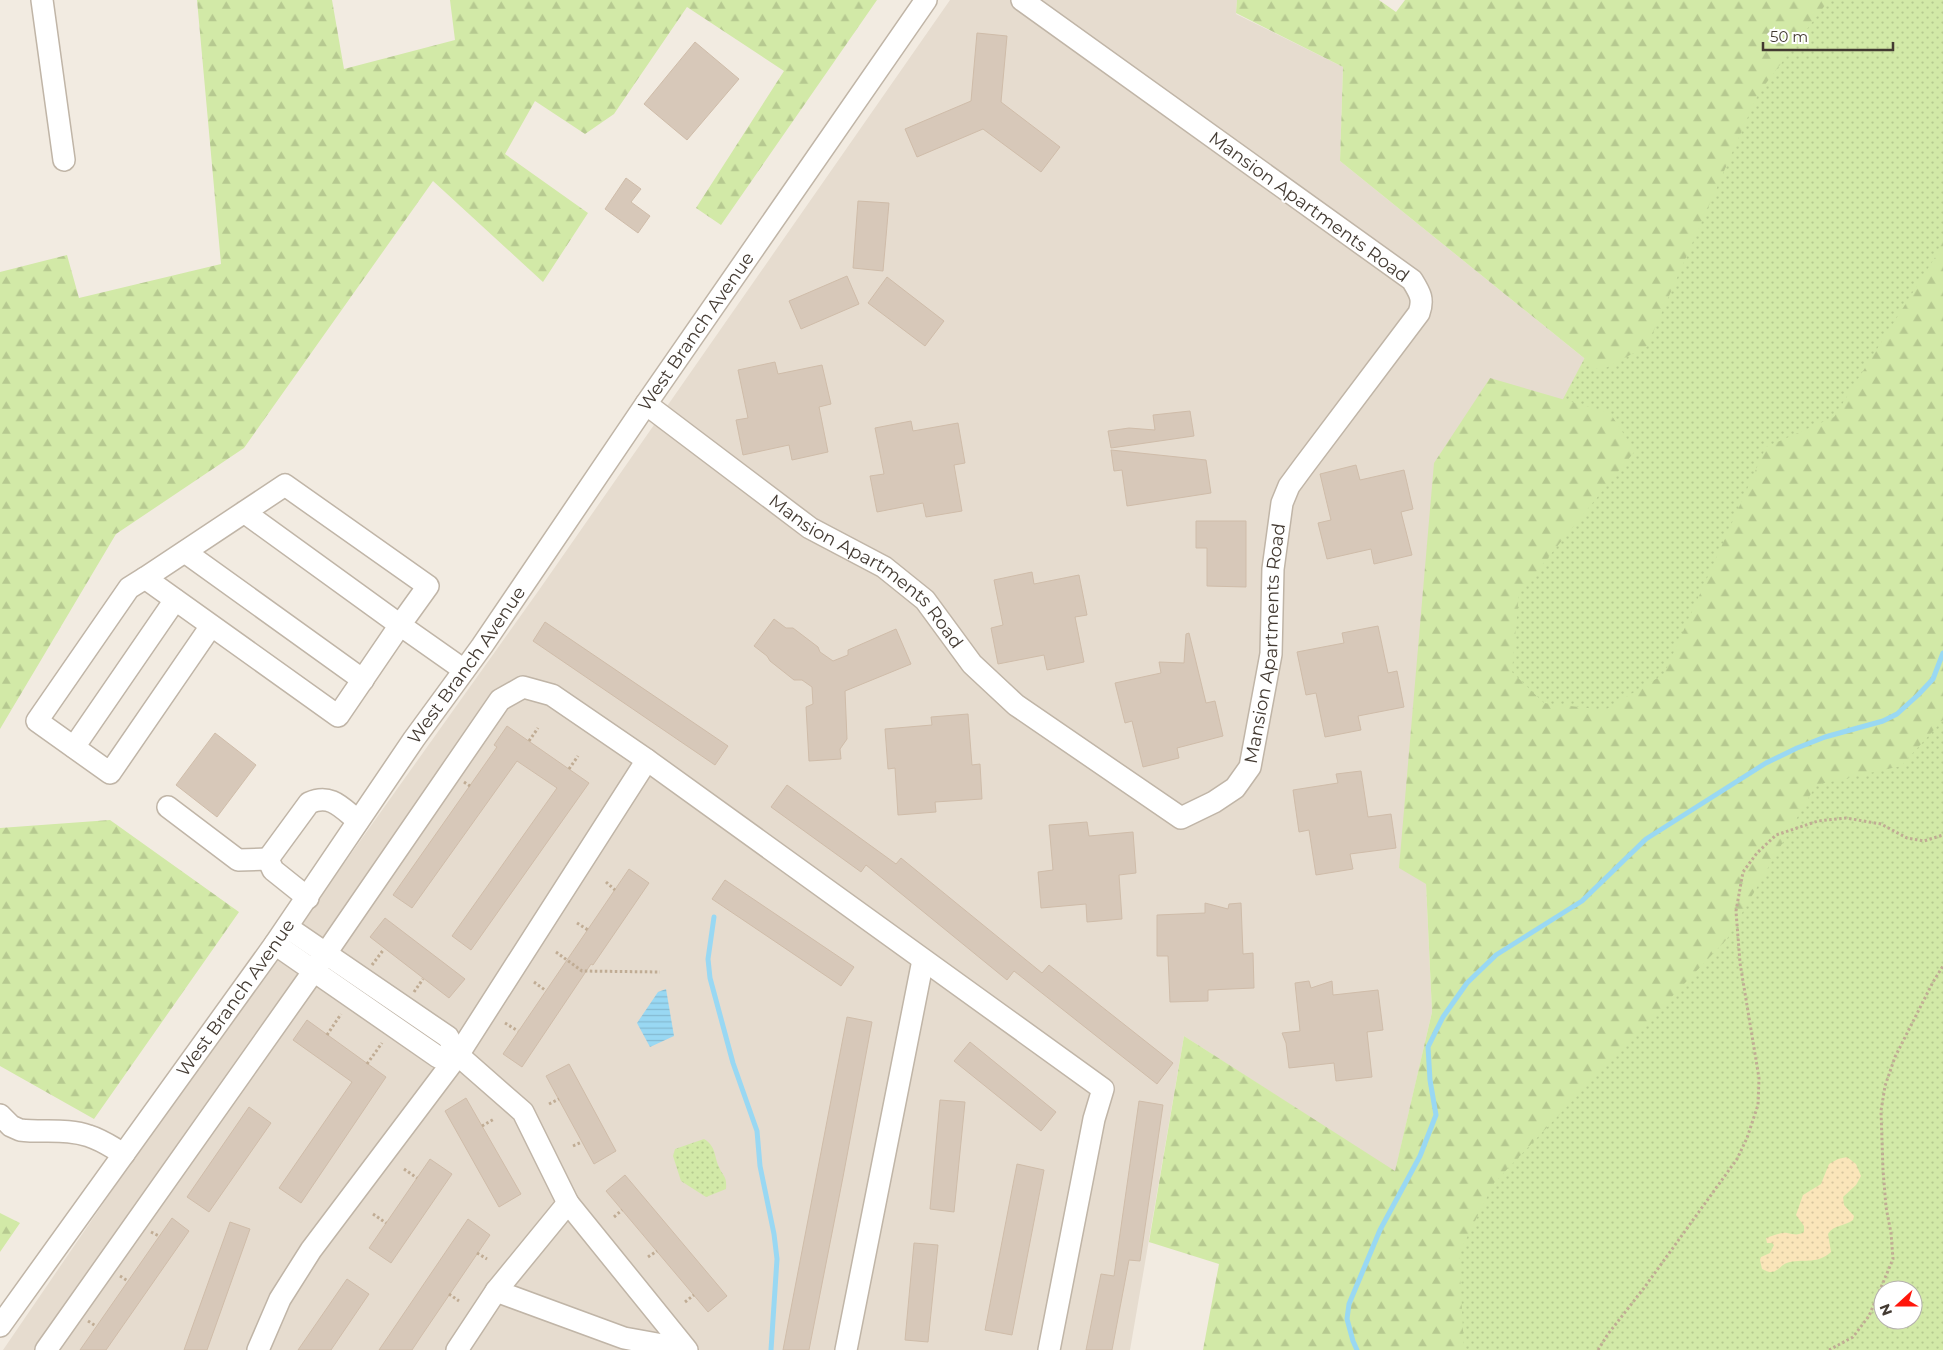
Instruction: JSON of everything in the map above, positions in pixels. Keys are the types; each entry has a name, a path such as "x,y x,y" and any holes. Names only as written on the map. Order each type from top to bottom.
{"street":[{"path":"42,0 64,160"},
{"name":"West Branch Avenue","path":"0,1326 288,927 414,739 464,670 926,0"},
{"name":"Mansion Apartments Road","path":"646,404 810,528 884,567 925,600 972,664 1016,705 1180,818 1214,802 1235,788 1250,767 1271,654 1273,569 1282,504 1289,486 1302,467 1418,313 1422,305 1422,295 1412,280 1022,0"},
{"path":"145,578 338,716 428,586 285,485 129,588 37,721 110,773 211,626"},
{"path":"244,512 464,670"},
{"path":"185,552 363,680"},
{"path":"74,748 175,600"},
{"path":"46,1350 313,972 500,700 523,687 552,695 646,760 1103,1089 1092,1129 1049,1350"},
{"path":"258,1350 280,1300 311,1250 458,1055 646,760"},
{"path":"268,860 309,803 319,798 331,800 358,821"},
{"path":"168,807 238,860 268,860"},
{"path":"268,860 273,870 308,898"},
{"path":"288,927 448,1037 458,1055 523,1112 568,1204 686,1350"},
{"path":"275,944 438,1057 458,1055"},
{"path":"846,1350 923,960"},
{"path":"0,1115 11,1126 20,1130 76,1132 96,1139 124,1154"},
{"path":"457,1350 496,1291 568,1204"},
{"path":"496,1291 624,1338 686,1350"}],"path":[{"path":"529,741 538,728"},
{"path":"569,769 578,756"},
{"path":"1598,1350 1737,1159 1747,1138 1758,1105 1759,1078 1740,963 1736,911 1743,872 1757,853 1776,835 1818,821 1846,818 1881,824 1907,838 1924,840 1943,835"},
{"path":"606,882 615,890"},
{"path":"577,922 588,930"},
{"path":"372,965 384,949"},
{"path":"556,952 582,971 660,972"},
{"path":"1829,1350 1853,1337 1869,1316 1893,1259 1883,1170 1881,1112 1885,1086 1895,1057 1943,966"},
{"path":"412,994 423,978"},
{"path":"534,982 546,990"},
{"path":"327,1035 341,1014"},
{"path":"505,1022 518,1031"},
{"path":"367,1064 382,1042"},
{"path":"549,1104 559,1099"},
{"path":"482,1126 494,1119"},
{"path":"573,1146 582,1142"},
{"path":"404,1169 417,1178"},
{"path":"614,1217 622,1210"},
{"path":"373,1214 386,1223"},
{"path":"648,1258 657,1251"},
{"path":"477,1253 487,1259"},
{"path":"449,1294 459,1301"},
{"path":"685,1302 694,1295"}],"shaded area":[{"path":"950,0 1237,0 1236,14 1343,67 1340,161 1600,371 1426,884 1432,1012 1395,1172 1184,1036 1130,1350 3,1350 139,1151 539,590"}],"green space":[{"path":"197,0 332,0 344,69 455,40 450,0 877,0 721,225 696,208 784,71 687,7 614,114 585,134 535,101 505,154 588,213 543,282 433,181 244,448 116,534 0,729 0,272 67,255 79,298 221,264"},
{"path":"1237,0 1379,0 1396,12 1405,0 1829,0 1758,94 1647,346 1600,371 1340,161 1343,67 1236,13"},
{"path":"1780,0 1943,0 1943,1350 1404,1350 1500,759 1494,530 1639,255"},
{"path":"1943,234 1943,720 1901,766 1816,785 1727,939 1494,1183 1459,1253 1464,1350 1203,1350 1219,1264 1149,1242 1184,1036 1395,1171 1432,1012 1426,884 1399,868 1434,463 1490,378 1610,413 1635,451 1519,593 1512,672 1544,703 1605,710 1664,674 1766,447 1834,417 1939,251"},
{"path":"110,820 239,912 94,1119 0,1066 0,828"},
{"path":"704,1139 713,1148 726,1184 726,1189 706,1197 681,1181 673,1156 675,1149"},
{"path":"0,1213 20,1223 0,1252"}],"sand":[{"path":"1847,1157 1856,1164 1861,1176 1856,1185 1843,1197 1844,1205 1854,1216 1853,1220 1833,1229 1828,1234 1831,1252 1816,1260 1786,1263 1771,1272 1762,1269 1761,1257 1770,1253 1774,1245 1767,1243 1766,1238 1782,1233 1797,1234 1804,1232 1804,1226 1796,1215 1803,1195 1821,1184 1829,1164"}],"water":[{"path":"666,989 674,1036 650,1047 637,1023 658,992"}],"building":[{"path":"977,33 1007,36 1001,102 1060,147 1041,172 983,129 917,157 905,129 971,101"},
{"path":"695,42 739,79 687,140 644,104"},
{"path":"626,178 641,189 631,202 650,216 638,233 605,209"},
{"path":"858,201 889,203 883,271 853,268"},
{"path":"847,276 859,304 801,329 789,301"},
{"path":"887,277 944,321 925,346 868,303"},
{"path":"775,362 778,374 822,365 831,404 819,407 828,452 792,460 789,445 743,455 736,420 748,418 738,370"},
{"path":"1190,411 1194,436 1111,448 1108,431 1129,428 1155,430 1153,415"},
{"path":"911,421 913,431 958,423 965,463 954,465 962,511 926,517 923,503 877,512 870,476 884,474 875,428"},
{"path":"1111,450 1206,460 1211,493 1127,506 1122,470 1114,471"},
{"path":"1356,465 1360,480 1404,470 1413,509 1401,512 1412,555 1374,564 1371,549 1327,559 1318,523 1331,520 1320,474"},
{"path":"1196,521 1246,521 1246,587 1207,586 1207,548 1196,548"},
{"path":"1032,572 1034,584 1079,575 1087,615 1075,617 1084,662 1047,670 1044,655 998,664 991,628 1003,625 994,580"},
{"path":"774,619 786,628 793,628 833,661 848,655 848,650 896,629 911,664 845,691 847,739 840,749 841,759 809,761 806,707 813,704 812,687 802,680 794,680 754,646"},
{"path":"545,622 728,746 715,765 533,641"},
{"path":"1378,626 1388,673 1397,671 1404,707 1358,716 1361,730 1325,737 1316,693 1306,695 1297,652 1344,643 1342,633"},
{"path":"1189,633 1206,703 1215,701 1223,736 1177,748 1179,758 1143,767 1132,721 1125,723 1115,683 1161,673 1159,662 1184,663 1186,634"},
{"path":"968,714 972,765 980,764 982,799 935,802 936,812 898,815 895,768 888,769 885,729 932,725 931,717"},
{"path":"507,726 589,783 471,950 452,936 557,788 517,761 412,908 393,895 497,747 494,745"},
{"path":"215,733 256,765 217,817 176,785"},
{"path":"1361,771 1368,817 1391,814 1396,848 1350,854 1353,869 1316,875 1309,830 1299,832 1293,790 1338,783 1336,774"},
{"path":"787,785 896,864 901,858 1042,973 1049,965 1173,1063 1157,1084 1014,971 1007,980 866,865 861,872 771,807"},
{"path":"1087,822 1089,836 1133,832 1136,873 1119,875 1122,919 1087,922 1086,904 1041,908 1038,872 1053,870 1049,825"},
{"path":"629,869 649,883 593,965 591,964 522,1067 503,1054"},
{"path":"725,880 854,967 841,986 712,899"},
{"path":"1205,903 1228,909 1229,904 1241,903 1243,954 1253,953 1254,988 1208,990 1208,1001 1170,1002 1168,956 1157,956 1157,915 1205,913"},
{"path":"385,918 465,979 449,998 370,937"},
{"path":"1309,981 1311,988 1332,981 1333,995 1378,990 1383,1030 1367,1032 1372,1077 1336,1081 1334,1063 1289,1068 1286,1043 1282,1033 1300,1031 1295,983"},
{"path":"847,1017 872,1022 843,1177 809,1350 783,1350"},
{"path":"307,1020 386,1077 301,1203 279,1188 352,1082 293,1040"},
{"path":"970,1042 1056,1112 1041,1131 954,1061"},
{"path":"569,1064 616,1151 594,1164 546,1076"},
{"path":"466,1098 521,1194 499,1207 445,1111"},
{"path":"940,1100 965,1102 954,1212 930,1209"},
{"path":"1139,1101 1163,1105 1140,1261 1129,1260 1112,1350 1086,1350 1101,1274 1114,1276"},
{"path":"249,1107 271,1123 209,1212 187,1197"},
{"path":"430,1159 452,1174 391,1263 369,1248"},
{"path":"1017,1164 1044,1170 1012,1335 985,1330"},
{"path":"625,1175 727,1296 708,1312 606,1191"},
{"path":"172,1218 189,1231 106,1350 80,1350"},
{"path":"468,1219 490,1235 412,1350 379,1350"},
{"path":"230,1222 250,1229 207,1350 184,1350"},
{"path":"914,1243 938,1245 928,1342 905,1340"},
{"path":"347,1279 369,1294 331,1350 298,1350"}],"waterway":[{"path":"1357,1350 1347,1319 1349,1304 1380,1230 1420,1156 1436,1115 1430,1080 1428,1047 1443,1017 1467,983 1496,955 1582,901 1646,839 1766,763 1825,737 1883,721 1897,714 1933,679 1943,653"},
{"path":"714,917 708,959 710,978 733,1063 757,1131 760,1166 774,1234 777,1259 771,1350"}]}
